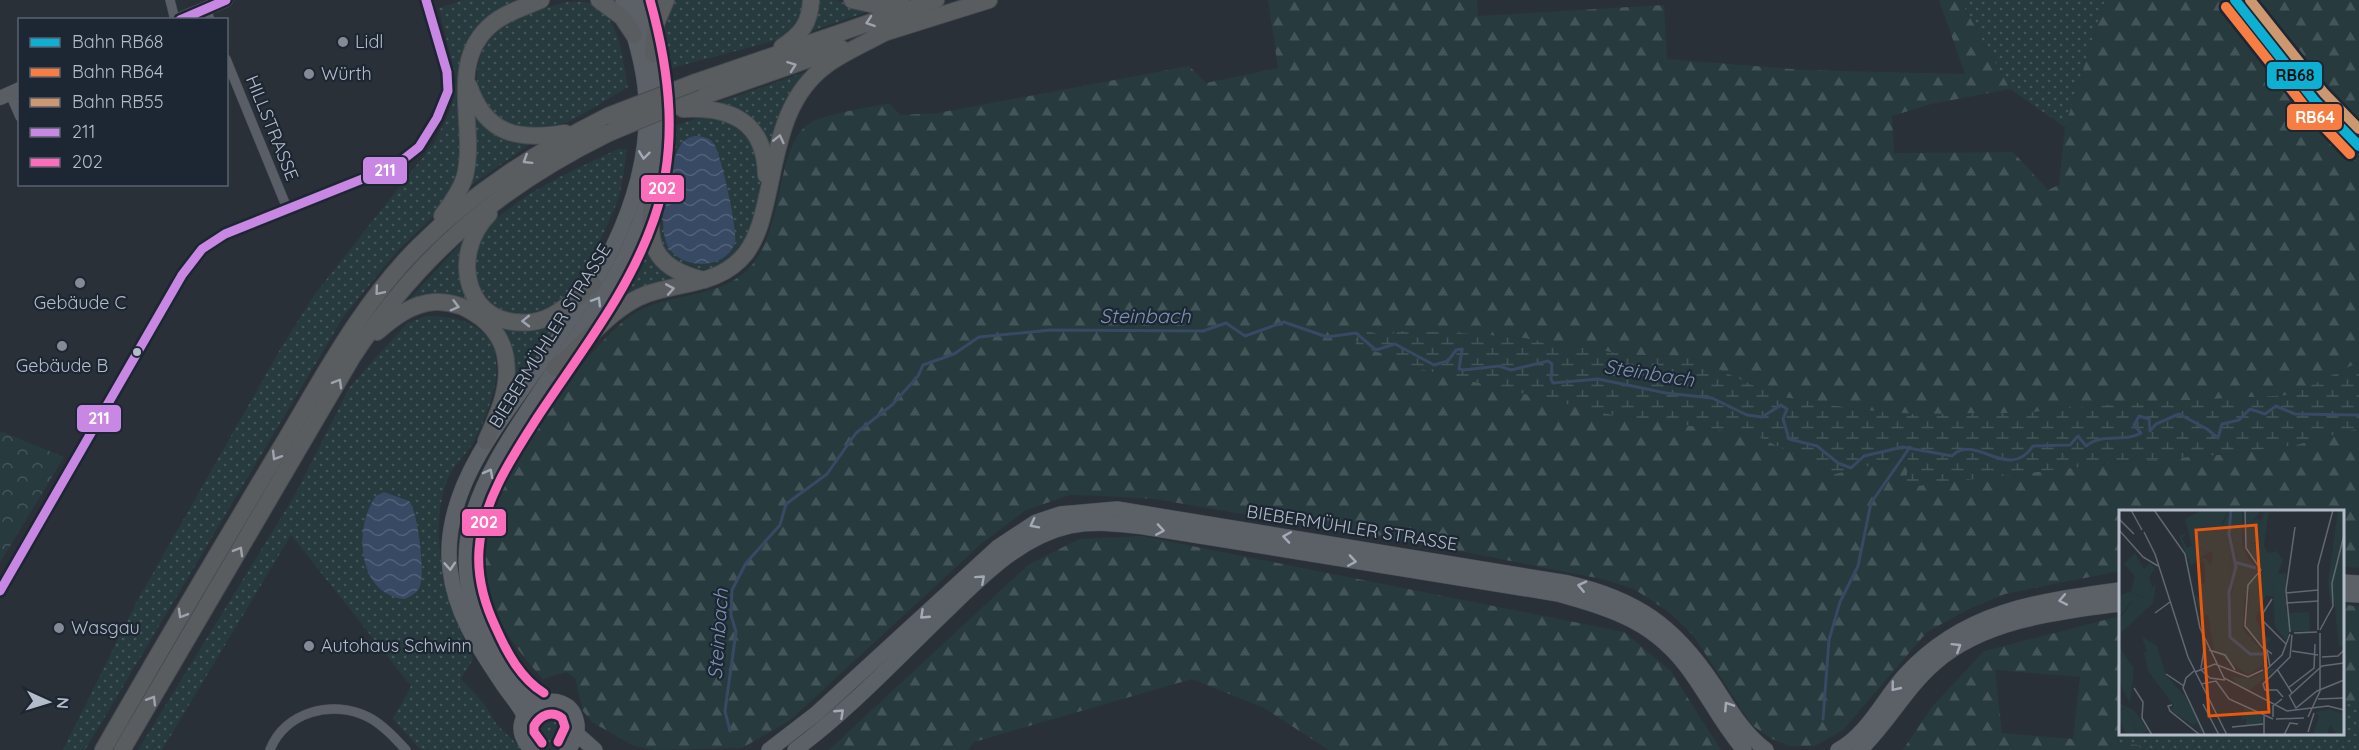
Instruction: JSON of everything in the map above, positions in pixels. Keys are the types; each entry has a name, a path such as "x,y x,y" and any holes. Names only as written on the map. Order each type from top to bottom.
{"highway":[{"path":"102,750 342,344 371,301 418,247 447,209 464,178 469,148 466,73 474,46 493,23 512,12 542,0"},
{"path":"599,0 622,17 634,35"},
{"path":"653,54 656,24 666,0"},
{"path":"418,247 449,217 506,173 578,131 608,116 697,96 762,60 800,35 807,24 810,0"},
{"path":"852,0 875,5 931,2"},
{"path":"122,750 353,356 414,273 465,225 517,185 609,133 697,96 989,0"},
{"path":"762,60 931,2"},
{"path":"555,368 578,350 613,315 644,295 705,280 727,271 746,252 758,230 782,127 798,95 829,63 884,33"},
{"path":"466,73 474,101 482,112 504,131 529,137 578,131"},
{"path":"697,96 744,122 757,135 764,151 767,197"},
{"path":"653,180 652,237 661,260 672,269 705,280"},
{"path":"517,185 478,226 470,241 467,275 471,289 481,304 493,314 506,319 532,322 552,316 593,284"},
{"path":"353,356 395,317 414,307 434,302 452,304 470,310 486,321 500,339 506,358 504,396 486,441"}],"main road":[{"name":"BIEBERMÜHLER STRASSE","path":"525,717 479,648 460,612 449,566 450,544 456,508 486,441 593,284 624,226 642,168 646,132 646,95 634,35 622,0"},
{"name":"BIEBERMÜHLER STRASSE","path":"538,703 521,691 487,638 467,583 465,559 469,527 477,498 492,467 614,275 630,243 653,180 659,129 653,54 638,0"},
{"name":"BIEBERMÜHLER STRASSE","path":"770,750 817,713 998,547 1036,522 1067,512 1117,509 1599,590 1636,606 1665,625 1695,655 1735,717 1754,741 1766,750"},
{"path":"795,750 836,716 972,586 1017,549 1057,530 1100,523 1144,527 1558,594 1610,608 1642,624 1676,653 1744,750"},
{"path":"2344,582 2359,583"},
{"path":"1838,750 1864,727 1917,662 1938,644 1969,624 2032,605 2119,590"},
{"path":"2344,594 2359,595"},
{"path":"1860,750 1934,663 1957,646 1990,630 2079,609 2119,604"},
{"path":"532,750 523,736 525,717 538,703 550,701 567,706 577,722 577,734 567,750"},
{"path":"577,734 595,750"}],"street":[{"path":"170,0 176,18"},
{"path":"187,18 208,14 226,0"},
{"path":"0,591 192,260 213,241 286,208 395,166 409,157 427,136 446,100 448,84 426,0"},
{"name":"HILLSTRASSE","path":"228,64 286,208"},
{"path":"10,93 18,112"},
{"path":"270,750 281,731 292,722 305,714 334,708 349,710 370,718 406,750"}],"green space":[{"path":"463,0 521,0 489,17 468,40 462,54 458,70 457,107 462,155 459,173 451,193 438,212 390,260 344,316 85,750 63,750 136,603 281,348 315,294 434,143 452,106 456,79 439,8"},
{"path":"673,0 804,0 802,13 796,24 777,40 672,68 666,51 664,34"},
{"path":"815,0 837,0 867,12 806,33"},
{"path":"1268,0 1477,0 1478,16 1664,5 1667,59 1804,70 1965,74 1939,0 1960,0 2010,89 1931,104 1892,116 1894,153 2013,152 2048,190 2059,185 2065,127 2105,0 2359,0 2359,362 2292,395 2114,404 2025,413 1913,414 1862,410 1777,396 1689,356 1629,355 1516,337 1402,331 1355,346 1389,355 1404,365 1608,414 1755,435 1834,474 1909,457 1907,487 2131,461 2218,455 2296,445 2359,428 2359,568 2344,566 2344,510 2119,510 2119,571 2005,594 1967,610 1927,632 1843,730 1815,746 1789,746 1770,738 1752,725 1693,635 1669,612 1634,589 1602,579 1470,553 1155,499 1070,495 1026,510 981,544 789,721 742,748 652,750 632,745 592,722 583,711 575,678 566,672 543,679 522,655 504,629 490,601 482,570 483,543 494,509 512,471 559,394 586,360 611,333 632,315 660,303 719,287 745,272 758,256 768,237 790,151 798,135 810,123 836,114 889,103 900,115 938,113 1189,66 1206,83 1278,68"},
{"path":"1960,0 2105,0 2065,127 2010,89"},
{"path":"567,2 591,4 609,18 622,52 628,87 569,121 544,131 529,131 495,117 485,108 478,90 477,70 487,42 501,28 518,18"},
{"path":"811,70 770,154 761,132 751,119 737,110 714,104"},
{"path":"471,109 490,128 512,139 530,144 469,187"},
{"path":"708,115 737,125 753,140 758,159 760,189 754,220 739,248 729,259 716,267 698,270 681,264 670,255 662,245 658,222 676,125"},
{"path":"618,149 627,149 617,202 598,244 570,292 551,310 531,316 512,315 496,307 484,294 476,278 474,261 478,243 489,226 503,213 534,192"},
{"path":"644,231 658,262 669,273 684,282 590,331"},
{"path":"464,240 461,263 463,272 470,288 488,315 562,319 510,397 513,363 468,304 402,307"},
{"path":"427,316 456,319 476,327 489,340 496,356 496,375 485,418 445,486 440,509 440,548 446,586 473,659 461,679 483,702 497,725 523,750 421,750 393,719 411,686 291,535 162,750 138,750 295,495 349,388 407,323"},
{"path":"1361,329 1384,336 1402,331 1445,332 1516,337 1629,355 1689,356 1777,396 1862,410 1913,414 2025,413 2114,404 2291,395 2359,362 2359,428 2296,445 1906,487 1908,457 1834,474 1755,435 1608,414 1404,365 1389,355 1355,346"},
{"path":"0,431 64,457 0,563"},
{"path":"1142,536 1624,632 1670,670 1721,750 1329,750 1264,708 1192,679 974,742 968,750 829,750 1028,565 1079,539"},
{"path":"2344,604 2359,607 2359,706 2344,703"},
{"path":"2119,616 2117,743 2138,745 2141,750 1903,750 1932,707 1984,651","holes":["1995,670 2080,677 2073,739 2002,733"]},
{"path":"2344,703 2359,706 2359,750 2141,750 2138,745 2117,743 2119,724 2119,735 2344,735"},
{"path":"550,707 565,713 571,728 565,743 550,749 535,743 529,728 535,713"}],"water":[{"path":"694,136 710,140 714,144 721,162 734,223 735,242 731,251 715,262 706,264 696,264 678,257 666,242 664,230 663,215 667,183 675,156 681,144"},
{"path":"384,492 409,501 418,527 422,565 421,582 418,590 405,599 389,595 377,586 364,558 362,541 364,525 376,496"}],"waterway":[{"name":"Steinbach","path":"730,731 725,711 736,632 731,615 732,590 746,563 780,525 786,504 827,474 856,433 892,405 918,376 923,365 954,354 979,337 1051,330 1203,331 1226,323 1245,336 1284,322 1327,337 1356,333 1376,350 1395,344 1434,365 1448,361 1456,350 1462,349 1459,369 1463,370 1499,366 1511,370 1548,361 1552,364 1553,383 1598,379 1666,393 1712,398 1747,415 1762,417 1781,405 1787,409 1783,419 1789,439 1817,446 1838,463 1851,468 1864,456 1903,447 1952,456 1961,450 1971,450 2013,460 2023,456 2033,446 2070,445 2078,436 2086,446 2099,439 2134,436 2141,433 2134,425 2139,416 2149,419 2150,431 2156,424 2179,414 2207,429 2218,438 2222,424 2239,420 2250,409 2265,414 2276,406 2295,414 2359,415"},
{"path":"1823,719 1829,640 1840,602 1858,566 1871,503 1910,447"}],"rail line":[{"name":"RB68","path":"2235,0 2315,101 2359,146"},
{"name":"RB55","path":"2250,0 2324,93 2359,129"},
{"name":"RB64","path":"2226,7 2306,108 2350,154"}],"transit line":[{"name":"211","path":"185,18 226,0"},
{"name":"211","path":"0,591 182,275 202,249 225,234 395,166 419,147 437,118 448,91 447,72 426,0"},
{"name":"202","path":"544,693 528,680 516,665 488,609 479,570 481,532 492,497 508,464 617,297 644,246 654,219 667,165 669,110 663,54 650,0"},
{"name":"202","path":"542,743 534,732 534,726 550,714 562,718 565,727 558,742"}],"place":[{"name":"Lidl","path":"343,42"},
{"name":"Würth","path":"309,74"},
{"name":"Gebäude C","path":"80,283"},
{"name":"Gebäude B","path":"62,346"},
{"name":"Wasgau","path":"59,628"},
{"name":"Autohaus Schwinn","path":"309,646"}]}
